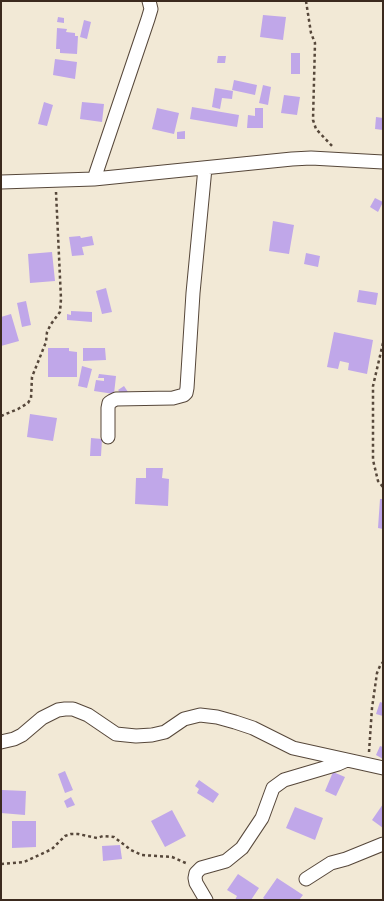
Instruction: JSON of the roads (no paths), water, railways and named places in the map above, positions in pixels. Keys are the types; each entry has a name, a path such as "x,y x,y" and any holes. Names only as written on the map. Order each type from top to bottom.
{"street":[{"path":"94,179 148,19 150,9 149,1"},
{"path":"1,182 94,179 311,158 383,162"},
{"path":"108,437 108,408 109,403 112,401 116,399 173,398 184,395 188,388 193,293 205,168"},
{"path":"1,742 14,739 22,735 42,718 58,710 65,709 72,709 88,715 116,734 136,736 165,732 184,719 200,715 217,717 253,728 293,748 383,768"},
{"path":"206,900 196,883 196,873 201,868 226,861 242,848 262,818 273,788 284,780 347,760"},
{"path":"306,879 331,863 346,859 383,844"}]}
